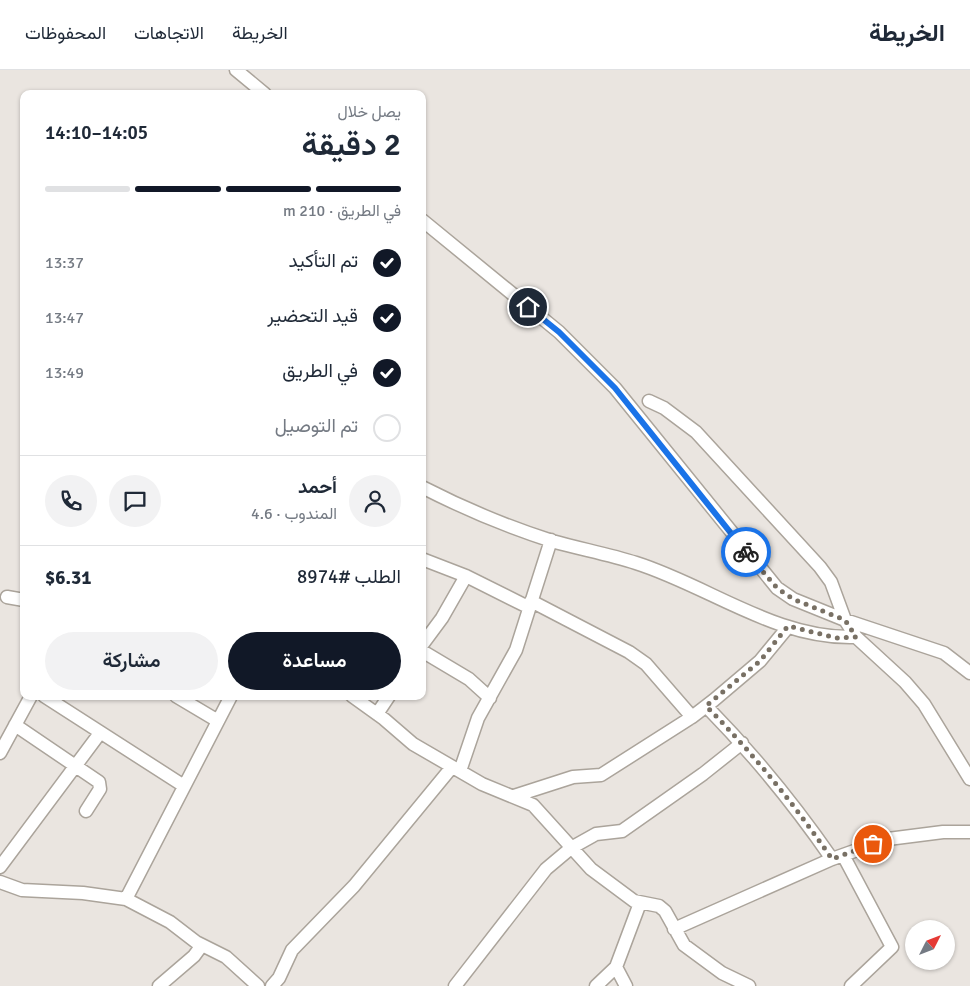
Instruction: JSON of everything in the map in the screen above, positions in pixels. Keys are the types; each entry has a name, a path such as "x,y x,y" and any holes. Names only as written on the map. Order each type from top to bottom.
{"street":[{"path":"236,70 260,90"},
{"path":"426,223 559,332 615,388 777,588 793,599 845,620 944,653 970,672"},
{"path":"648,401 664,408 696,432 820,567 831,582 845,620 856,637 905,682 924,704 970,779"},
{"path":"426,489 551,540 636,563 788,626 837,638 856,637"},
{"path":"272,986 279,978 292,950 354,886 456,769 478,718 516,650 551,540"},
{"path":"426,561 530,604 629,652 646,664 692,716"},
{"path":"426,639 447,610 466,576"},
{"path":"8,597 20,599"},
{"path":"514,796 573,777 602,775 706,706 760,661 788,626"},
{"path":"426,654 469,679 490,698"},
{"path":"0,753 29,700"},
{"path":"50,700 184,786"},
{"path":"183,700 218,721"},
{"path":"126,899 229,700"},
{"path":"358,700 377,714 405,739 482,784 533,805 570,848 607,882 640,903 659,906 665,911 684,945 722,973 749,986"},
{"path":"377,714 386,700"},
{"path":"706,706 742,743 837,857 892,945 891,949 851,986"},
{"path":"16,725 100,784 100,789 86,812"},
{"path":"0,867 100,733"},
{"path":"456,986 502,928 536,878 570,848 596,834 622,831 703,774 742,743"},
{"path":"674,929 837,857 888,839 943,832 970,832"},
{"path":"0,882 22,890 83,893 126,899 170,922 202,945 226,957 258,986"},
{"path":"596,986 616,967 640,903"},
{"path":"159,986 194,956 202,945"},
{"path":"616,967 626,986"}],"way so far":[{"path":"746,552 777,588 793,599 845,620 856,637 837,638 788,626 760,661 706,706 757,761 797,810 832,859 873,844"}],"route":[{"path":"528,307 559,332 615,388 746,552"}]}
